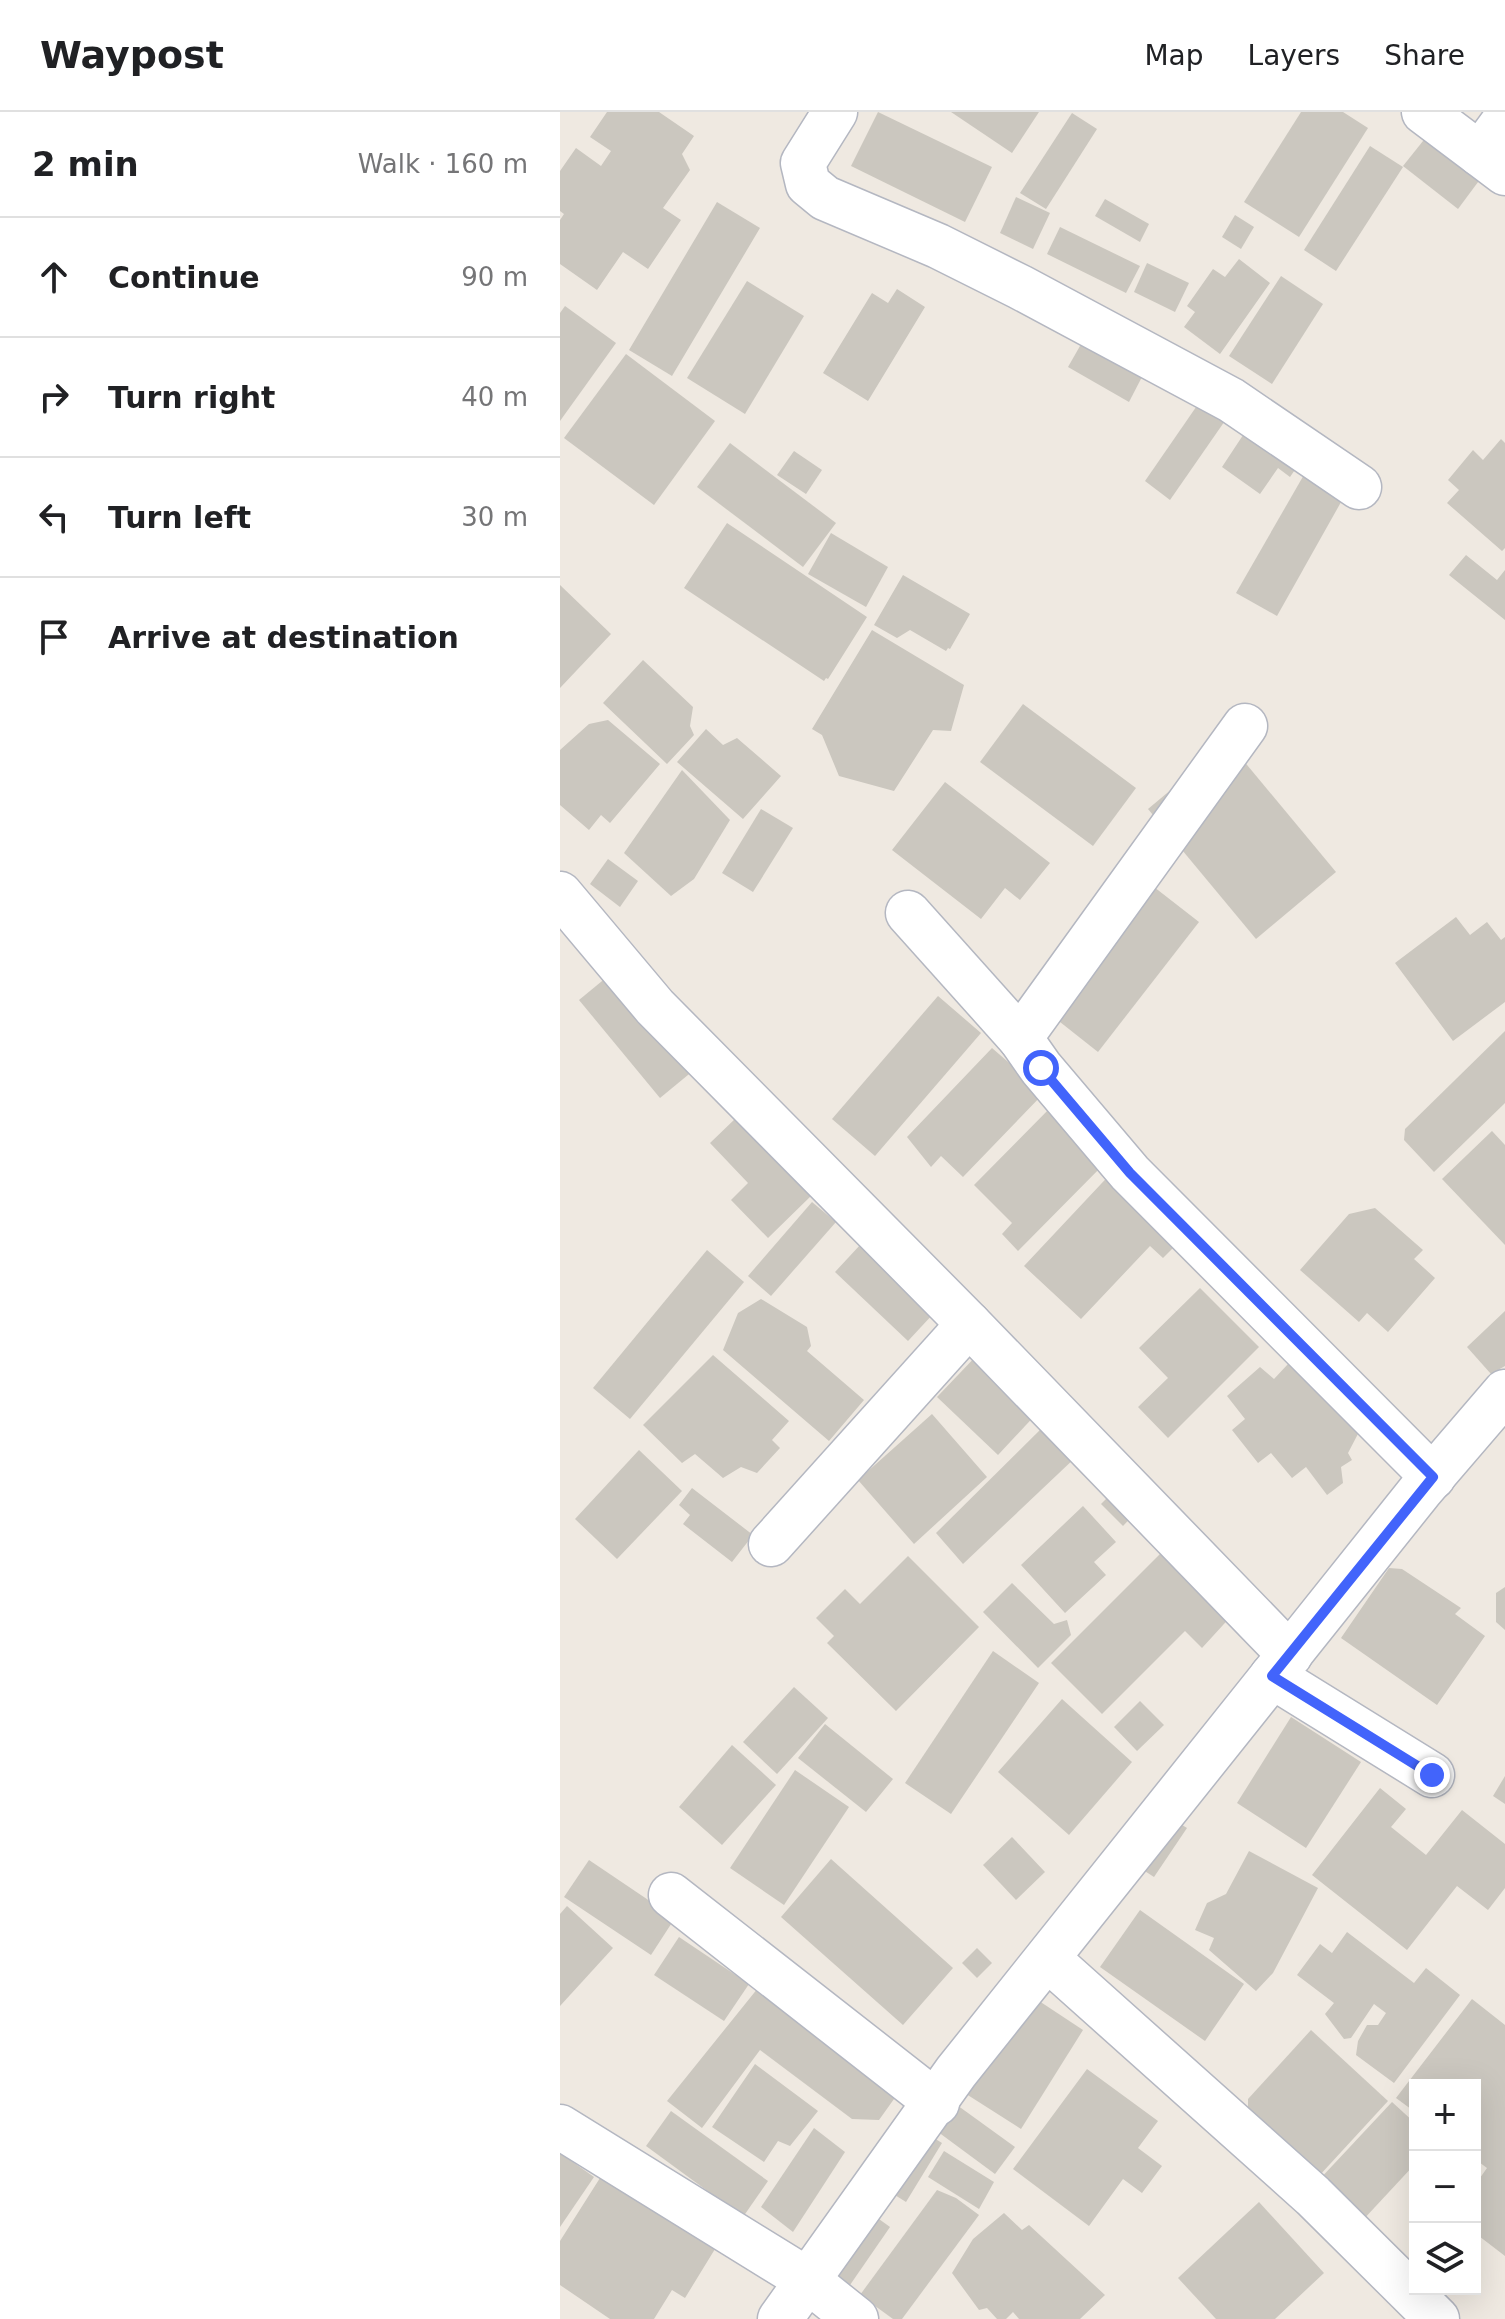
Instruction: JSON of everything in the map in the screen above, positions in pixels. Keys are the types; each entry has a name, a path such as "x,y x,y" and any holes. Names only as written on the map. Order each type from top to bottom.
{"street":[{"path":"835,112 803,163 808,184 825,198 993,273 1231,400 1359,487"},
{"path":"1424,112 1497,149"},
{"path":"1020,1038 1245,726"},
{"path":"560,894 655,1007 969,1324 1281,1666 1432,1775"},
{"path":"908,913 1020,1038 1041,1068 1130,1173 1433,1477"},
{"path":"771,1544 969,1324"},
{"path":"780,2319 806,2279 937,2103 956,2072 1433,1477 1505,1392"},
{"path":"671,1895 937,2103"},
{"path":"1048,1959 1313,2196 1437,2319"},
{"path":"560,2127 806,2279 856,2319"}],"building":[{"path":"607,112 659,112 694,136 682,154 690,170 663,208 681,220 648,269 623,252 597,290 560,264 560,220 564,214 560,211 560,171 576,148 601,166 611,151 590,137"},
{"path":"878,112 992,167 965,222 851,166"},
{"path":"951,112 1039,112 1012,153"},
{"path":"1301,112 1343,112 1368,128 1299,237 1244,202"},
{"path":"1072,113 1097,129 1046,209 1020,193"},
{"path":"1427,136 1481,178 1458,209 1403,166"},
{"path":"1370,146 1403,167 1336,271 1304,250"},
{"path":"1016,197 1050,213 1033,249 1000,233"},
{"path":"1105,199 1149,224 1140,242 1095,216"},
{"path":"717,202 760,228 672,376 629,350"},
{"path":"1235,215 1254,227 1241,249 1222,237"},
{"path":"1060,227 1140,266 1126,293 1047,254"},
{"path":"1239,259 1270,283 1220,354 1184,327 1195,312 1187,306 1213,269 1225,277"},
{"path":"1147,263 1189,283 1175,312 1134,292"},
{"path":"1281,276 1323,304 1272,384 1229,356"},
{"path":"747,281 804,316 745,414 687,378"},
{"path":"897,289 925,307 868,401 823,373 872,293 888,303"},
{"path":"565,306 616,343 560,421 560,313"},
{"path":"1084,339 1144,373 1129,402 1068,367"},
{"path":"626,354 715,421 654,505 564,438"},
{"path":"1203,397 1229,415 1170,500 1145,481"},
{"path":"1251,423 1303,458 1290,477 1278,468 1260,494 1222,467"},
{"path":"1501,439 1505,443 1505,548 1502,551 1447,503 1459,490 1448,480 1473,450 1483,460"},
{"path":"730,443 836,523 803,567 697,487"},
{"path":"794,451 822,470 806,494 777,475"},
{"path":"1305,473 1345,495 1277,616 1236,593"},
{"path":"727,523 867,617 828,679 824,681 684,588"},
{"path":"831,533 888,567 866,607 808,574"},
{"path":"1466,555 1497,580 1505,570 1505,620 1449,575"},
{"path":"903,575 970,614 950,649 946,651 910,630 897,638 874,625"},
{"path":"560,585 611,634 560,688"},
{"path":"872,630 964,685 951,731 933,730 894,791 839,776 822,735 812,729"},
{"path":"643,660 693,707 690,726 694,735 667,764 603,703"},
{"path":"1023,704 1136,788 1093,846 980,762"},
{"path":"608,720 660,764 610,823 601,815 589,830 560,805 560,750 589,724"},
{"path":"706,729 723,745 737,738 781,776 743,819 677,762"},
{"path":"1228,742 1336,872 1256,939 1148,809"},
{"path":"682,770 730,820 694,879 671,896 624,853"},
{"path":"945,782 1050,863 1020,900 1005,888 981,919 892,850"},
{"path":"761,809 793,828 753,892 722,873"},
{"path":"608,859 638,881 620,907 590,884"},
{"path":"1136,873 1199,922 1098,1052 1036,1003"},
{"path":"1456,917 1470,935 1487,922 1501,940 1505,937 1505,1002 1453,1041 1395,963"},
{"path":"613,972 694,1070 660,1098 579,1000"},
{"path":"938,996 981,1033 875,1156 832,1119"},
{"path":"1505,1031 1505,1103 1434,1172 1404,1140 1405,1129"},
{"path":"992,1048 1044,1093 963,1177 941,1156 931,1167 907,1137"},
{"path":"1053,1105 1108,1160 1018,1251 1002,1234 1012,1223 974,1185"},
{"path":"737,1117 812,1195 768,1238 731,1200 748,1183 710,1143"},
{"path":"1492,1131 1505,1145 1505,1245 1442,1179"},
{"path":"1116,1168 1186,1235 1163,1258 1150,1246 1081,1319 1024,1266"},
{"path":"812,1202 836,1222 771,1296 748,1276"},
{"path":"1375,1208 1423,1250 1414,1259 1435,1278 1388,1332 1367,1313 1359,1322 1300,1270 1349,1214"},
{"path":"861,1244 934,1313 908,1341 835,1272"},
{"path":"707,1250 744,1282 630,1419 593,1388"},
{"path":"1200,1288 1259,1347 1168,1438 1138,1407 1168,1378 1139,1348"},
{"path":"761,1299 807,1327 811,1346 807,1351 864,1400 829,1441 723,1350 738,1313"},
{"path":"1505,1311 1505,1366 1491,1374 1467,1347"},
{"path":"979,1353 1040,1410 998,1455 937,1397"},
{"path":"713,1355 789,1421 772,1440 780,1448 757,1473 741,1467 723,1478 695,1454 682,1463 643,1425"},
{"path":"1288,1364 1360,1430 1348,1453 1352,1460 1341,1467 1343,1483 1327,1495 1306,1467 1292,1478 1271,1453 1258,1463 1232,1430 1245,1419 1227,1396 1260,1367 1274,1379"},
{"path":"932,1414 987,1477 914,1544 858,1480"},
{"path":"1047,1423 1077,1456 963,1564 936,1533"},
{"path":"639,1450 682,1491 617,1559 575,1519"},
{"path":"1119,1486 1140,1508 1123,1526 1101,1504"},
{"path":"692,1488 753,1535 732,1562 683,1524 690,1515 679,1505"},
{"path":"1083,1506 1116,1542 1094,1562 1106,1575 1065,1613 1021,1565"},
{"path":"1167,1547 1234,1613 1202,1648 1185,1631 1102,1714 1051,1663"},
{"path":"908,1556 979,1627 896,1711 827,1643 834,1636 816,1618 845,1589 860,1604"},
{"path":"1389,1568 1402,1569 1461,1608 1455,1614 1485,1636 1437,1705 1341,1638"},
{"path":"1012,1583 1054,1624 1067,1620 1071,1635 1038,1668 983,1612"},
{"path":"1505,1587 1505,1630 1496,1622 1496,1593"},
{"path":"993,1651 1039,1683 951,1814 905,1783"},
{"path":"794,1687 828,1718 777,1774 743,1742"},
{"path":"1062,1699 1132,1762 1069,1835 998,1772"},
{"path":"1140,1701 1164,1725 1137,1751 1114,1727"},
{"path":"1291,1717 1361,1762 1306,1848 1237,1803"},
{"path":"825,1724 893,1779 866,1812 798,1758"},
{"path":"732,1745 776,1785 722,1845 679,1807"},
{"path":"795,1770 849,1807 784,1905 730,1868"},
{"path":"1505,1776 1505,1804 1493,1796"},
{"path":"1380,1788 1406,1809 1391,1827 1426,1855 1462,1810 1505,1844 1505,1888 1488,1910 1457,1886 1407,1950 1312,1875"},
{"path":"1169,1817 1187,1828 1154,1877 1137,1866"},
{"path":"1012,1837 1045,1872 1016,1900 983,1865"},
{"path":"1249,1851 1318,1888 1273,1973 1256,1991 1209,1950 1214,1938 1195,1930 1207,1903 1226,1894"},
{"path":"831,1859 953,1968 903,2025 781,1917"},
{"path":"589,1860 675,1918 651,1955 564,1897"},
{"path":"567,1906 613,1948 560,2006 560,1914"},
{"path":"1140,1910 1244,1984 1205,2041 1100,1967"},
{"path":"1347,1932 1414,1983 1426,1968 1460,1995 1394,2083 1356,2055 1358,2041 1367,2025 1378,2025 1386,2013 1374,2004 1351,2038 1344,2039 1325,2014 1334,2003 1297,1975 1320,1944 1332,1953"},
{"path":"679,1937 749,1984 724,2021 654,1975"},
{"path":"977,1948 992,1963 977,1978 962,1963"},
{"path":"758,1988 899,2092 879,2120 852,2119 760,2050 702,2128 667,2101"},
{"path":"1027,1993 1083,2030 1021,2129 963,2092"},
{"path":"1472,1999 1505,2025 1505,2256 1481,2238 1481,2176 1487,2168 1481,2164 1481,2079 1411,2079"},
{"path":"1311,2030 1388,2101 1319,2176 1248,2110 1248,2099"},
{"path":"755,2064 818,2111 790,2146 778,2141 764,2162 712,2127"},
{"path":"1087,2069 1158,2121 1138,2148 1162,2166 1142,2193 1123,2179 1089,2226 1013,2169"},
{"path":"1409,2081 1409,2108 1396,2098"},
{"path":"950,2100 1015,2147 995,2174 930,2126"},
{"path":"1392,2102 1409,2118 1409,2170 1362,2221 1318,2181"},
{"path":"671,2111 768,2181 743,2217 646,2146"},
{"path":"814,2128 845,2152 793,2232 761,2207"},
{"path":"924,2132 942,2143 906,2202 887,2190"},
{"path":"944,2151 994,2182 979,2209 928,2177"},
{"path":"560,2153 594,2177 560,2227"},
{"path":"600,2178 715,2249 685,2298 672,2290 654,2319 610,2319 560,2285 560,2241"},
{"path":"937,2190 956,2198 979,2215 902,2319 893,2319 860,2295"},
{"path":"1259,2202 1324,2273 1275,2319 1216,2319 1178,2278"},
{"path":"1004,2213 1022,2230 1029,2225 1105,2295 1080,2319 1019,2319 1013,2312 1006,2319 997,2319 987,2308 979,2310 952,2273 973,2239"},
{"path":"872,2214 890,2227 850,2285 832,2273"}],"route":[{"path":"1041,1068 1130,1173 1433,1477 1272,1676 1432,1775"}]}
